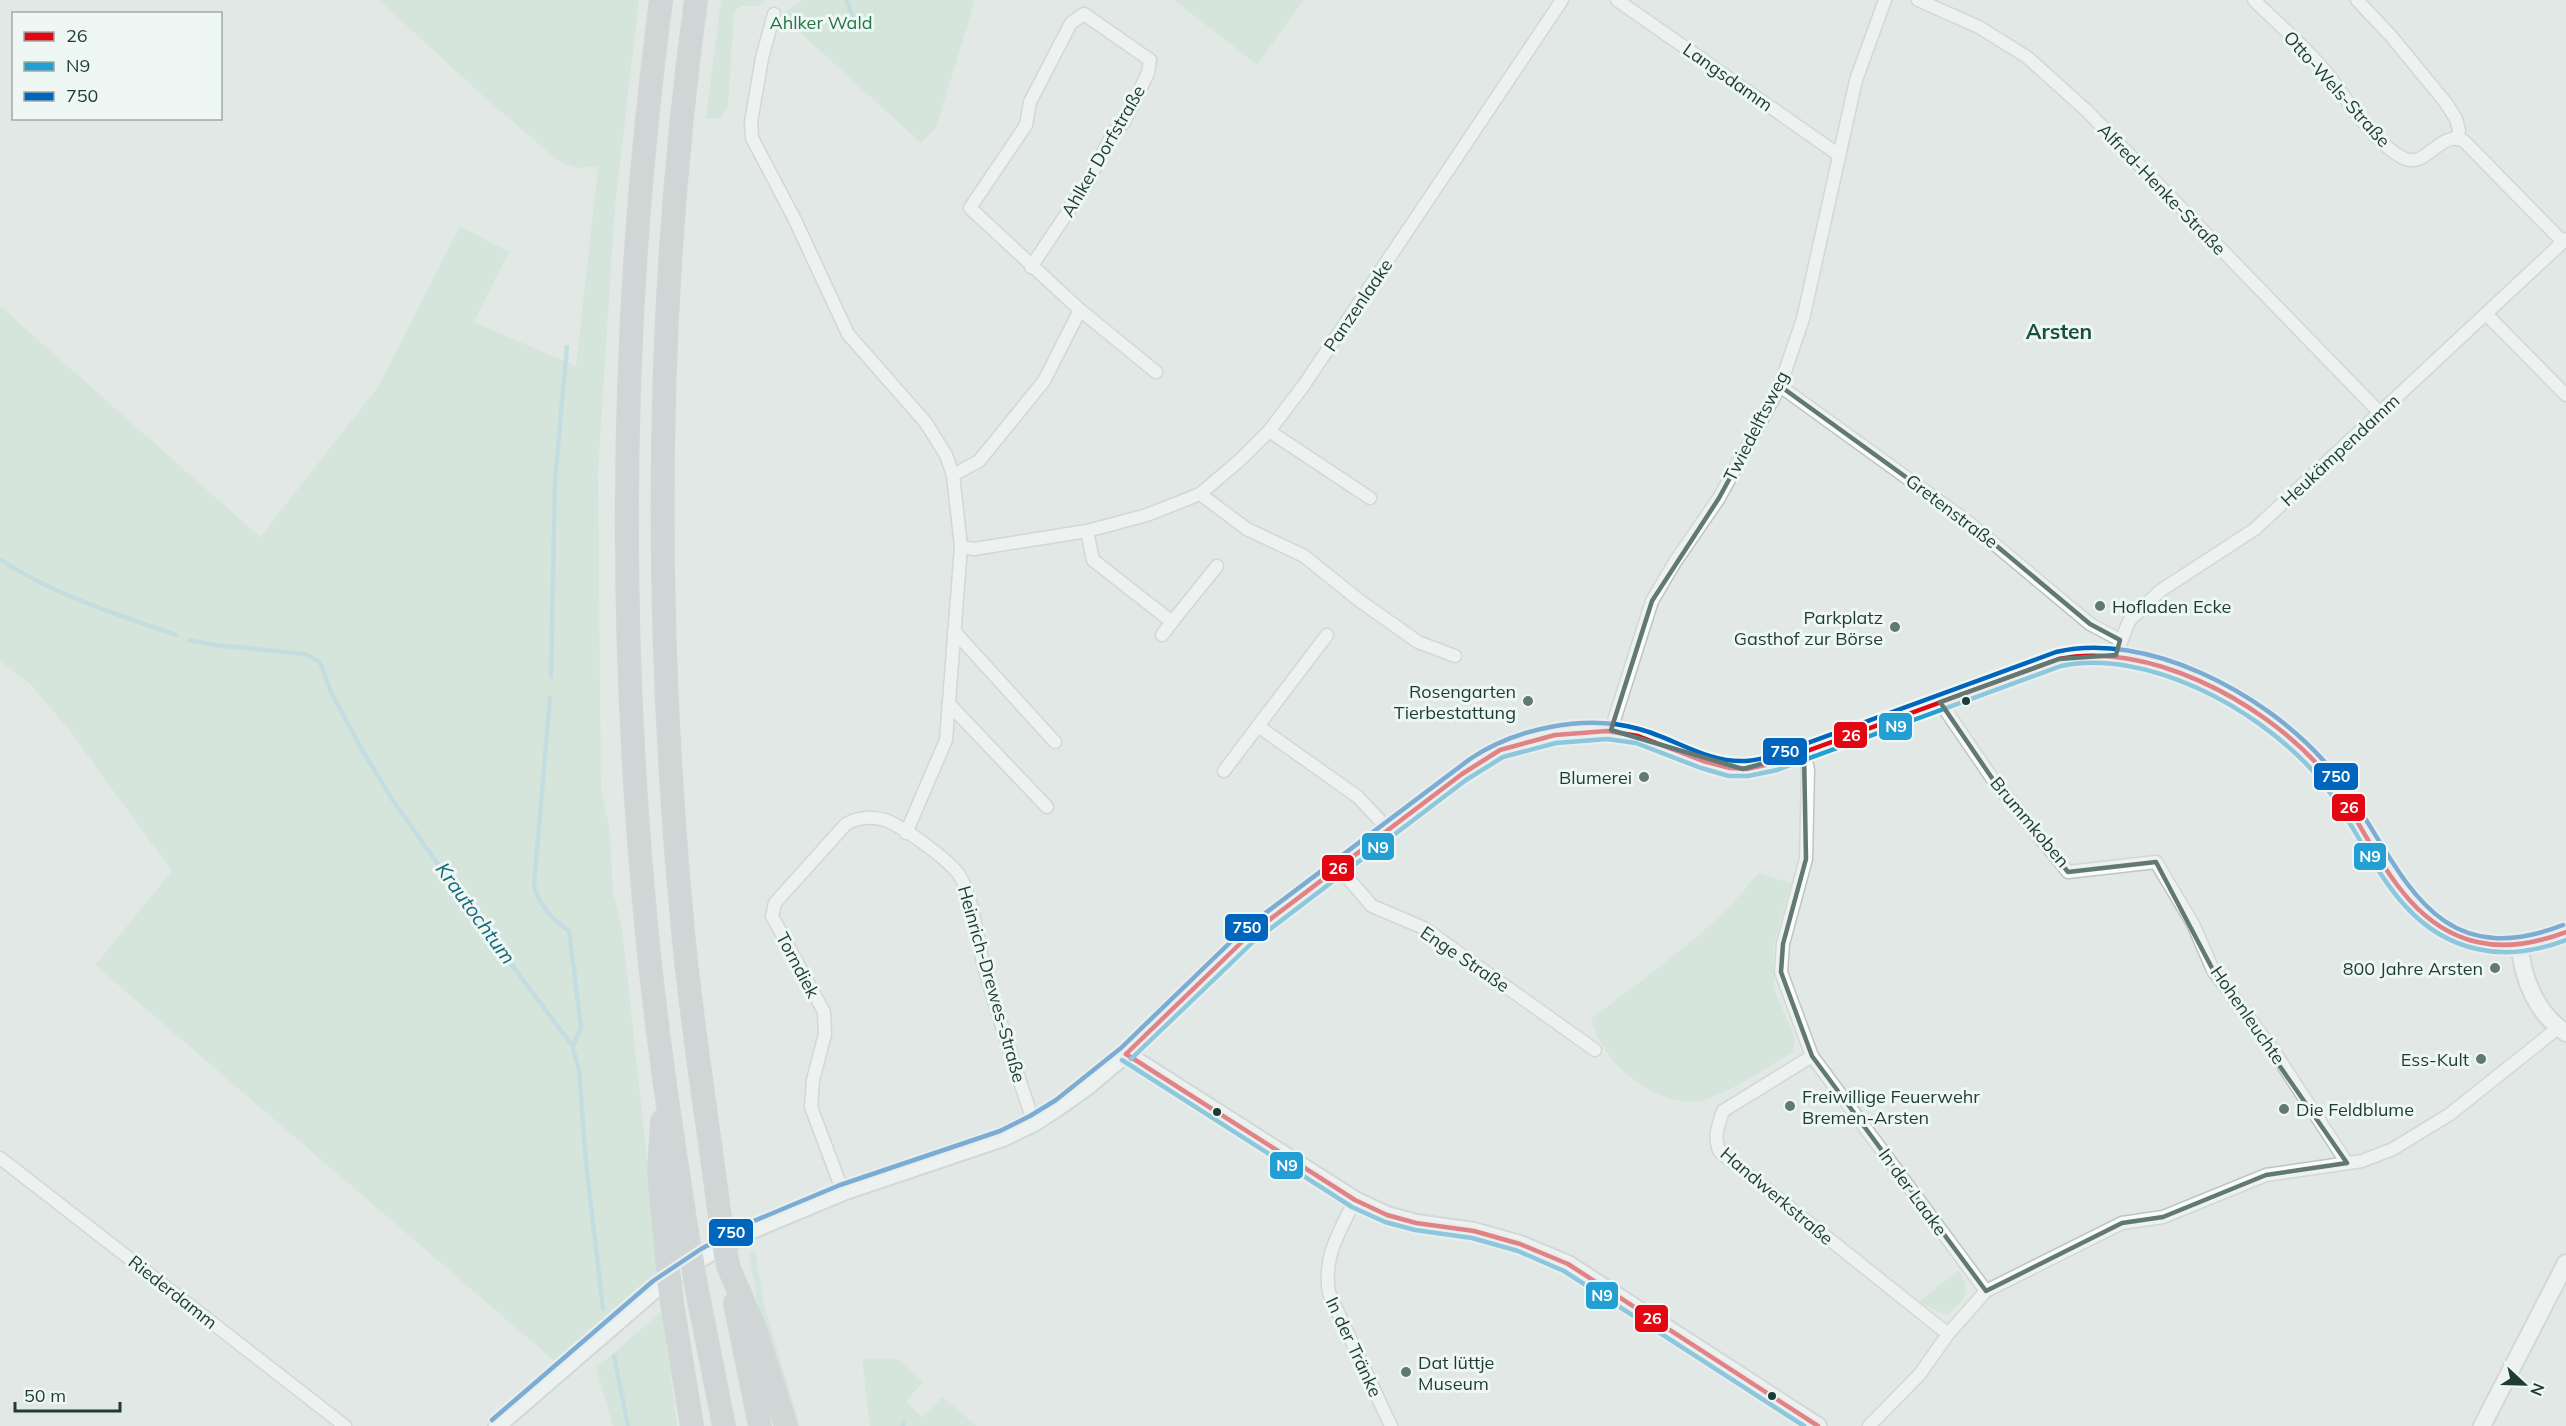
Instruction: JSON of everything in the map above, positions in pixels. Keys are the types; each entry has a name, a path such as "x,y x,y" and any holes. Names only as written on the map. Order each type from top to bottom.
{"highway":[{"path":"661,0 644,149 635,272 627,470 627,622 633,762 647,936 666,1093 689,1245 724,1426"},
{"path":"696,0 680,139 670,274 663,472 664,620 669,760 683,935 721,1226 760,1426"},
{"path":"666,1093 658,1172 672,1303 692,1426"},
{"path":"728,1266 755,1329 786,1426"}],"street":[{"name":"Panzenlaake","path":"961,547 974,549 1087,531 1147,515 1200,494 1240,460 1269,431 1304,385 1562,0"},
{"name":"Langsdamm","path":"1617,0 1839,155"},
{"name":"Twiedelftsweg","path":"1611,730 1652,601 1675,562 1719,498 1780,386 1803,319 1856,80 1885,0"},
{"name":"Alfred-Henke-Straße","path":"1918,0 1979,27 2027,57 2087,111 2380,413"},
{"name":"Otto-Wels-Straße","path":"2254,0 2328,74 2347,104 2392,151 2405,159 2420,159 2441,143 2458,138"},
{"path":"2357,0 2391,36 2446,103 2456,119 2459,130 2458,138 2464,141 2565,240"},
{"path":"774,14 762,58 751,122 752,138 795,220 848,334 926,423 946,455 953,475 961,547 946,740 906,832"},
{"name":"Ahlker Dorfstraße","path":"1031,267 1087,183 1113,133 1124,122 1148,73 1150,60 1084,14 1071,23 1030,102 1026,125 970,208 1031,267 1156,372"},
{"name":"Heukämpendamm","path":"2118,648 2129,621 2160,591 2254,530 2565,240"},
{"path":"953,475 979,461 1044,381 1080,310"},
{"path":"2487,315 2566,395"},
{"name":"Gretenstraße","path":"1780,386 1968,522 2118,648"},
{"path":"1269,431 1370,498"},
{"path":"1200,494 1247,529 1304,556 1360,601 1419,642 1455,656"},
{"path":"1087,531 1093,560 1172,622"},
{"path":"1162,635 1217,566"},
{"path":"954,631 1055,742"},
{"path":"1224,771 1327,635"},
{"path":"497,1426 668,1281 705,1256 752,1230 843,1192 985,1144 1034,1123 1088,1086 1126,1054 1240,943 1388,829 1479,761 1506,748 1548,737 1611,730 1638,736 1716,764 1743,769 1774,763 2059,658 2118,648 2207,686 2254,710 2294,742 2318,765 2337,790 2406,897 2436,927 2476,944 2520,945 2566,932"},
{"name":"Brummkoben","path":"1940,702 1994,781 2068,872 2156,862"},
{"path":"949,704 1047,807"},
{"path":"1258,726 1358,797 1388,829"},
{"name":"In der Laake","path":"1804,752 1808,770 1806,859 1783,944 1782,972 1812,1056 1986,1291"},
{"name":"Torndiek","path":"843,1192 811,1107 813,1080 825,1034 824,1012 772,916 775,903 846,824 856,819 871,817 887,820 906,832"},
{"name":"Heinrich-Drewes-Straße","path":"906,832 957,872 966,888 983,962 1034,1123"},
{"name":"Hohenleuchte","path":"2156,862 2193,924 2213,970 2275,1053 2347,1163"},
{"name":"Enge Straße","path":"1339,868 1372,906 1424,928 1595,1050"},
{"path":"1869,1426 1920,1374 1948,1334 1986,1291 2068,1247 2122,1223 2163,1217 2266,1175 2362,1161 2393,1149 2450,1113 2562,1031 2528,988 2521,962 2520,945"},
{"path":"1126,1054 1355,1200 1387,1215 1416,1223 1474,1231 1520,1244 1568,1264 1818,1426"},
{"name":"Handwerkstraße","path":"1812,1056 1723,1111 1716,1133 1716,1144 1720,1152 1948,1334"},
{"name":"Riederdamm","path":"0,1158 345,1426"},
{"name":"In der Tränke","path":"1355,1200 1336,1238 1327,1263 1326,1277 1329,1293 1391,1426"},
{"path":"2486,1425 2566,1263"}],"highlighted area":[{"path":"1780,386 1968,522 2090,624 2120,640 2116,655 2059,659 1940,702 1994,781 2068,872 2156,862 2213,970 2347,1163 2266,1175 2163,1217 2122,1223 1986,1291 1812,1056 1781,972 1783,944 1806,859 1804,752 1743,769 1611,730 1652,601 1719,498"}],"green space":[{"path":"379,0 639,0 615,206 598,472 601,789 610,831 613,893 622,928 660,1277 558,1364 95,965 172,871 66,726 30,684 0,661 0,306 260,537 378,387 460,226 509,252 474,322 576,366 598,166 578,168 561,163 483,96"},
{"path":"721,0 766,0 759,6 741,6 734,12 728,106 721,118 706,119"},
{"name":"Ahlker Wald","path":"803,0 975,0 936,128 921,143 781,15"},
{"path":"1174,0 1304,0 1257,65"},
{"path":"1758,873 1791,883 1773,949 1774,989 1795,1038 1793,1052 1740,1084 1707,1099 1693,1102 1662,1096 1633,1079 1620,1068 1602,1045 1591,1019 1701,933 1741,894"},
{"path":"755,1250 764,1305 800,1426 794,1426 760,1318 749,1254"},
{"path":"1958,1270 1965,1284 1965,1295 1963,1300 1946,1315 1919,1302"},
{"path":"663,1310 677,1426 613,1426 596,1368"},
{"path":"862,1359 898,1359 923,1382 906,1401 922,1417 942,1397 977,1426 870,1426"}],"waterway":[{"path":"846,0 858,28"},
{"path":"551,677 555,480 567,347"},
{"name":"Krautochtum","path":"0,559 20,572 63,593 176,635"},
{"name":"Krautochtum","path":"189,640 215,645 305,654 320,662 330,690 361,748 394,802 469,908 572,1045 579,1070 586,1163 603,1309"},
{"path":"550,698 534,885 547,911 569,931 581,1027 573,1046"},
{"name":"Krautochtum","path":"614,1356 628,1426"}],"transit line":[{"name":"750","path":"492,1420 653,1281 701,1249 749,1223 840,1185 1000,1131 1056,1100 1121,1048 1243,930 1470,759 1488,748 1529,732 1574,724 1618,725 1652,733 1717,758 1745,761 1772,756 2056,652 2091,648 2128,651 2165,659 2201,673 2269,712 2298,735 2323,760 2349,793 2393,863 2416,894 2442,919 2474,935 2514,938 2563,925"},
{"name":"26","path":"1126,1054 1248,936 1462,774 1500,750 1555,735 1607,731 1638,736 1703,761 1730,768 1747,769 1774,763 2059,659 2093,656 2128,659 2164,667 2233,698 2265,718 2294,741 2318,765 2336,788 2385,868 2403,892 2424,914 2448,931 2477,942 2500,945 2533,942 2566,932"},
{"name":"N9","path":"1131,1059 1253,942 1466,780 1503,757 1556,743 1607,739 1636,743 1701,768 1729,776 1748,776 1777,770 2061,666 2094,663 2128,666 2163,675 2197,688 2261,725 2289,747 2312,770 2331,794 2381,875 2400,900 2421,921 2446,938 2477,949 2499,952 2533,950 2566,940"},
{"name":"26","path":"1126,1054 1355,1200 1387,1215 1416,1223 1474,1231 1520,1244 1568,1264 1818,1426"},
{"name":"N9","path":"1122,1060 1352,1207 1385,1222 1415,1230 1472,1238 1518,1251 1564,1271 1804,1426"}],"place":[{"name":"Hofladen Ecke","path":"2100,606"},
{"name":"Parkplatz Gasthof zur Börse","path":"1895,627"},
{"name":"Rosengarten Tierbestattung","path":"1528,701"},
{"name":"Blumerei","path":"1644,777"},
{"name":"800 Jahre Arsten","path":"2495,968"},
{"name":"Ess-Kult","path":"2481,1059"},
{"name":"Freiwillige Feuerwehr Bremen-Arsten","path":"1790,1106"},
{"name":"Die Feldblume","path":"2284,1109"},
{"name":"Dat lüttje Museum","path":"1406,1372"}],"district":[{"name":"Arsten","path":"2059,331"}]}
